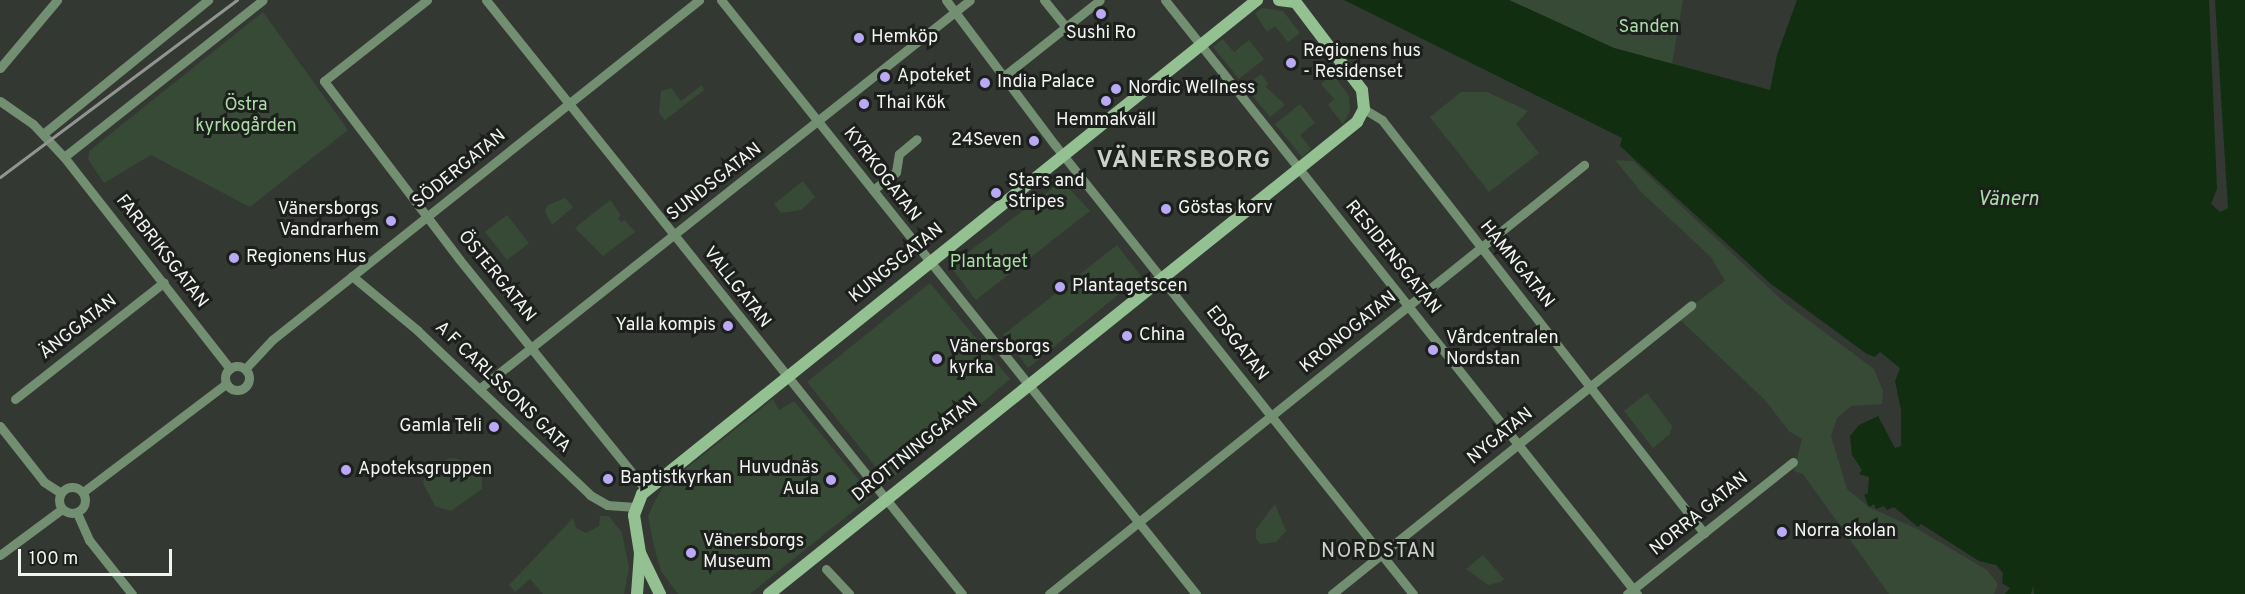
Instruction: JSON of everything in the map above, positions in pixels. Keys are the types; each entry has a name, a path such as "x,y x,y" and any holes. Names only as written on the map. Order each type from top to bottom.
{"street":[{"path":"0,68 57,0"},
{"path":"43,134 208,0"},
{"path":"64,157 263,0"},
{"name":"ÖSTERGATAN","path":"427,0 324,81 531,348 646,490"},
{"name":"VALLGATAN","path":"486,0 786,378 887,498 962,594"},
{"name":"SÖDERGATAN","path":"245,369 272,340 699,0"},
{"name":"KYRKOGATAN","path":"721,0 1196,594"},
{"name":"EDSGATAN","path":"946,0 1063,155 1413,594"},
{"name":"SUNDSGATAN","path":"479,389 970,0"},
{"path":"1044,0 1066,27"},
{"path":"1004,76 1100,0"},
{"name":"RESIDENSGATAN","path":"1165,0 1519,443 1632,593"},
{"path":"1256,0 1263,0"},
{"name":"KUNGSGATAN","path":"635,507 646,490 1256,0"},
{"path":"1279,0 1294,1 1362,90 1364,109"},
{"name":"FARBRIKSGATAN","path":"0,100 43,134 64,157 230,369"},
{"name":"DROTTNINGGATAN","path":"769,594 1028,384 1300,171 1349,131 1364,109"},
{"name":"HAMNGATAN","path":"1364,109 1382,120 1480,249 1592,385 1704,532"},
{"path":"873,190 897,172 899,154 917,139"},
{"name":"KRONOGATAN","path":"1049,594 1584,165"},
{"name":"A F CARLSSONS GATA","path":"352,276 417,330 590,495 607,505 635,507"},
{"name":"ÄNGGATAN","path":"15,399 164,282"},
{"name":"NYGATAN","path":"1332,594 1691,304"},
{"path":"83,492 226,384 230,369 245,369 249,378 245,388 236,391 226,384"},
{"path":"0,426 44,482 61,493"},
{"name":"NORRA GATAN","path":"1632,593 1704,532 1793,462"},
{"path":"61,493 72,487 83,492"},
{"path":"77,513 86,504 83,492"},
{"path":"61,493 62,509"},
{"path":"635,507 640,553 637,594"},
{"path":"62,509 77,513"},
{"path":"0,555 62,509"},
{"path":"77,513 89,540 132,594"},
{"path":"640,553 660,594"},
{"path":"826,569 849,594"}],"green space":[{"name":"Sanden","path":"1509,0 1683,0 1672,64 1614,48"},
{"path":"1262,8 1283,11 1300,33 1288,42 1275,26 1267,32 1255,13"},
{"name":"Östra kyrkogården","path":"263,12 348,130 250,207 151,155 104,183 88,159 89,151"},
{"path":"1223,39 1234,52 1249,40 1264,59 1239,79 1213,47"},
{"path":"1261,74 1268,83 1266,87 1285,105 1270,117 1245,87"},
{"path":"1333,74 1349,96 1350,111 1343,124 1328,105 1334,99 1321,84"},
{"path":"702,85 704,90 665,120 659,113 661,91 671,88 681,101"},
{"path":"1461,92 1487,92 1528,111 1516,124 1539,153 1489,192 1430,117"},
{"path":"1300,104 1315,123 1300,135 1311,149 1302,157 1275,124"},
{"path":"1615,160 1633,161 1784,302 1874,369 1883,391 1882,404 1851,406 1837,418 1831,436 1847,489 1869,507 1919,530 1987,570 1998,584 1994,594 1889,594 1803,474 1794,471 1802,439 1789,431 1764,399 1677,317 1725,281 1711,257 1642,193"},
{"path":"803,181 815,197 801,210 781,213 774,204"},
{"name":"Plantaget","path":"1062,181 1090,211 976,300 950,266"},
{"path":"565,198 573,207 552,225 545,211 548,205"},
{"path":"610,200 621,215 618,218 621,222 625,220 635,232 603,256 575,228"},
{"path":"507,215 529,243 507,260 485,232"},
{"name":"Plantaget","path":"1117,245 1141,276 1028,368 1003,335"},
{"path":"930,283 1010,379 888,482 807,382"},
{"path":"1647,393 1672,426 1670,434 1653,448 1624,411"},
{"path":"773,399 779,410 794,401 872,496 750,594 678,594 661,571 654,546 648,516 655,501 663,487"},
{"path":"449,458 458,459 469,472 482,470 482,489 451,511 435,506 423,483 425,476"},
{"path":"1275,504 1286,531 1276,542 1261,544 1256,539 1256,529"},
{"path":"600,516 609,516 622,533 629,568 624,594 543,594 530,579 515,592 509,585 573,518 576,528 586,533 599,526"},
{"path":"1483,555 1504,579 1501,582 1488,585 1466,569"}],"water":[{"name":"Vänern","path":"1344,0 1509,0 1614,48 1770,90 1777,55 1797,0 2209,0 2217,189 2211,204 2220,212 2228,208 2215,0 2245,0 2245,594 2034,594 2033,586 2031,594 2005,594 2010,588 2002,583 2003,573 1996,565 1979,561 1921,524 1918,527 1894,507 1887,510 1884,506 1876,509 1874,504 1869,507 1864,495 1868,493 1869,477 1859,474 1862,470 1852,455 1850,436 1859,425 1878,416 1895,448 1901,446 1901,410 1895,381 1900,368 1880,352 1875,357 1867,354 1771,284 1620,146 1622,138"}],"railway":[{"path":"0,177 237,0"}],"place":[{"name":"Sushi Ro","path":"1101,14"},
{"name":"Hemköp","path":"859,38"},
{"name":"Regionens hus - Residenset","path":"1291,63"},
{"name":"Apoteket","path":"885,77"},
{"name":"India Palace","path":"985,83"},
{"name":"Nordic Wellness","path":"1116,89"},
{"name":"Hemmakväll","path":"1106,101"},
{"name":"Thai Kök","path":"864,104"},
{"name":"24Seven","path":"1034,141"},
{"name":"Stars and Stripes","path":"996,193"},
{"name":"Göstas korv","path":"1166,209"},
{"name":"Vänersborgs Vandrarhem","path":"391,221"},
{"name":"Regionens Hus","path":"234,258"},
{"name":"Plantagetscen","path":"1060,287"},
{"name":"Yalla kompis","path":"728,326"},
{"name":"China","path":"1127,336"},
{"name":"Vårdcentralen Nordstan","path":"1433,350"},
{"name":"Vänersborgs kyrka","path":"937,359"},
{"name":"Gamla Teli","path":"494,427"},
{"name":"Apoteksgruppen","path":"346,470"},
{"name":"Baptistkyrkan","path":"608,479"},
{"name":"Huvudnäs Aula","path":"831,480"},
{"name":"Norra skolan","path":"1782,532"},
{"name":"Vänersborgs Museum","path":"691,553"}],"district":[{"name":"VÄNERSBORG","path":"1184,162"},
{"name":"NORDSTAN","path":"1379,552"}]}
